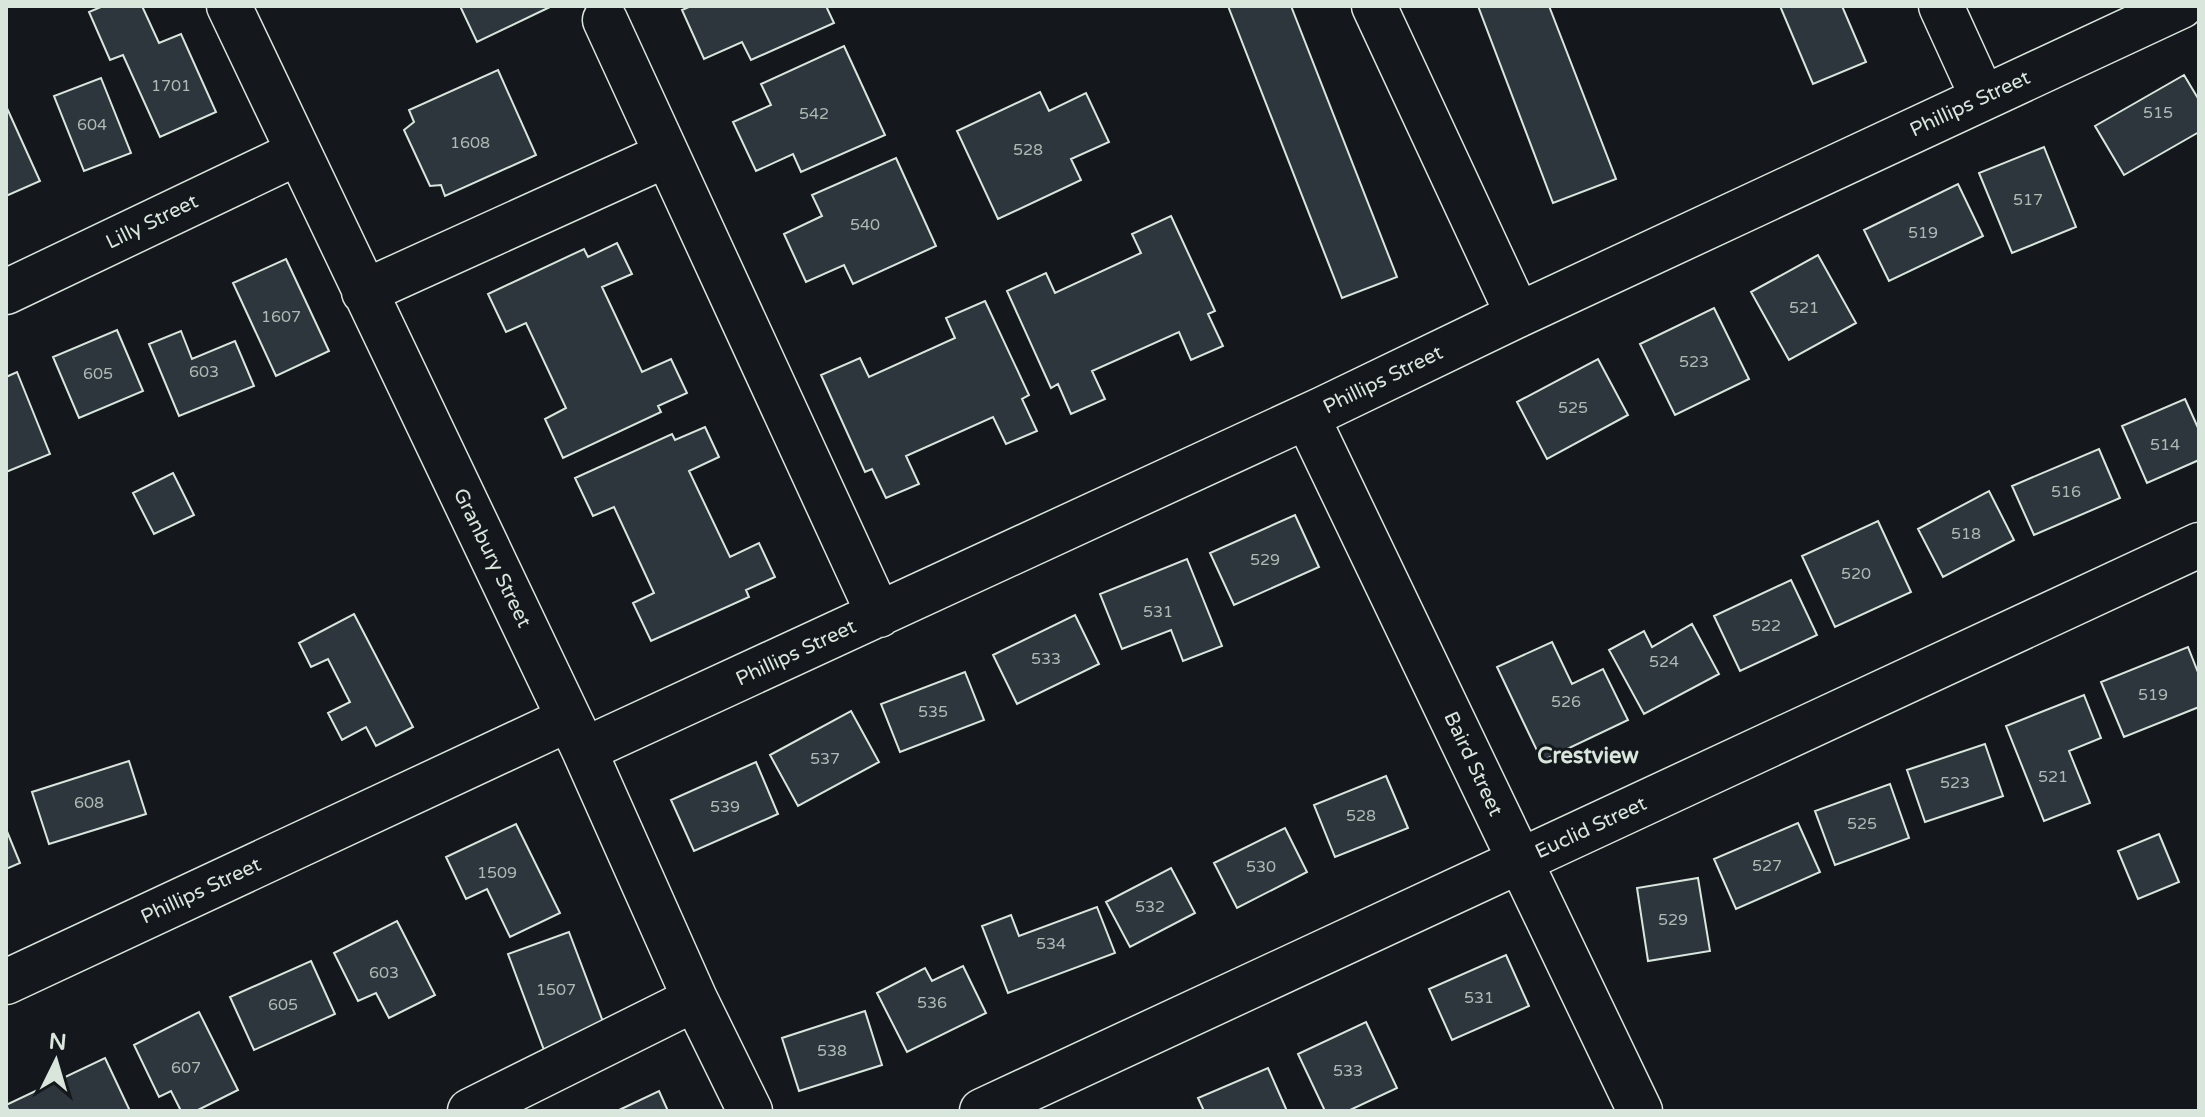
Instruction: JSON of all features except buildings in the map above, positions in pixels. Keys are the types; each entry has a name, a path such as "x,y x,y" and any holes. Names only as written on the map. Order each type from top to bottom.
{"street":[{"name":"Granbury Street","path":"229,6 577,735 695,999 750,1111"},
{"path":"1374,6 1518,315"},
{"path":"1941,6 1983,98"},
{"name":"Phillips Street","path":"6,982 577,735 879,615 2181,6"},
{"path":"605,20 879,615"},
{"name":"Lilly Street","path":"6,292 297,153"},
{"path":"364,292 666,155"},
{"name":"Baird Street","path":"1307,417 1640,1111"},
{"name":"Euclid Street","path":"982,1111 2199,545"},
{"path":"470,1111 695,999"}],"district":[{"name":"Crestview","path":"1588,756"}]}
